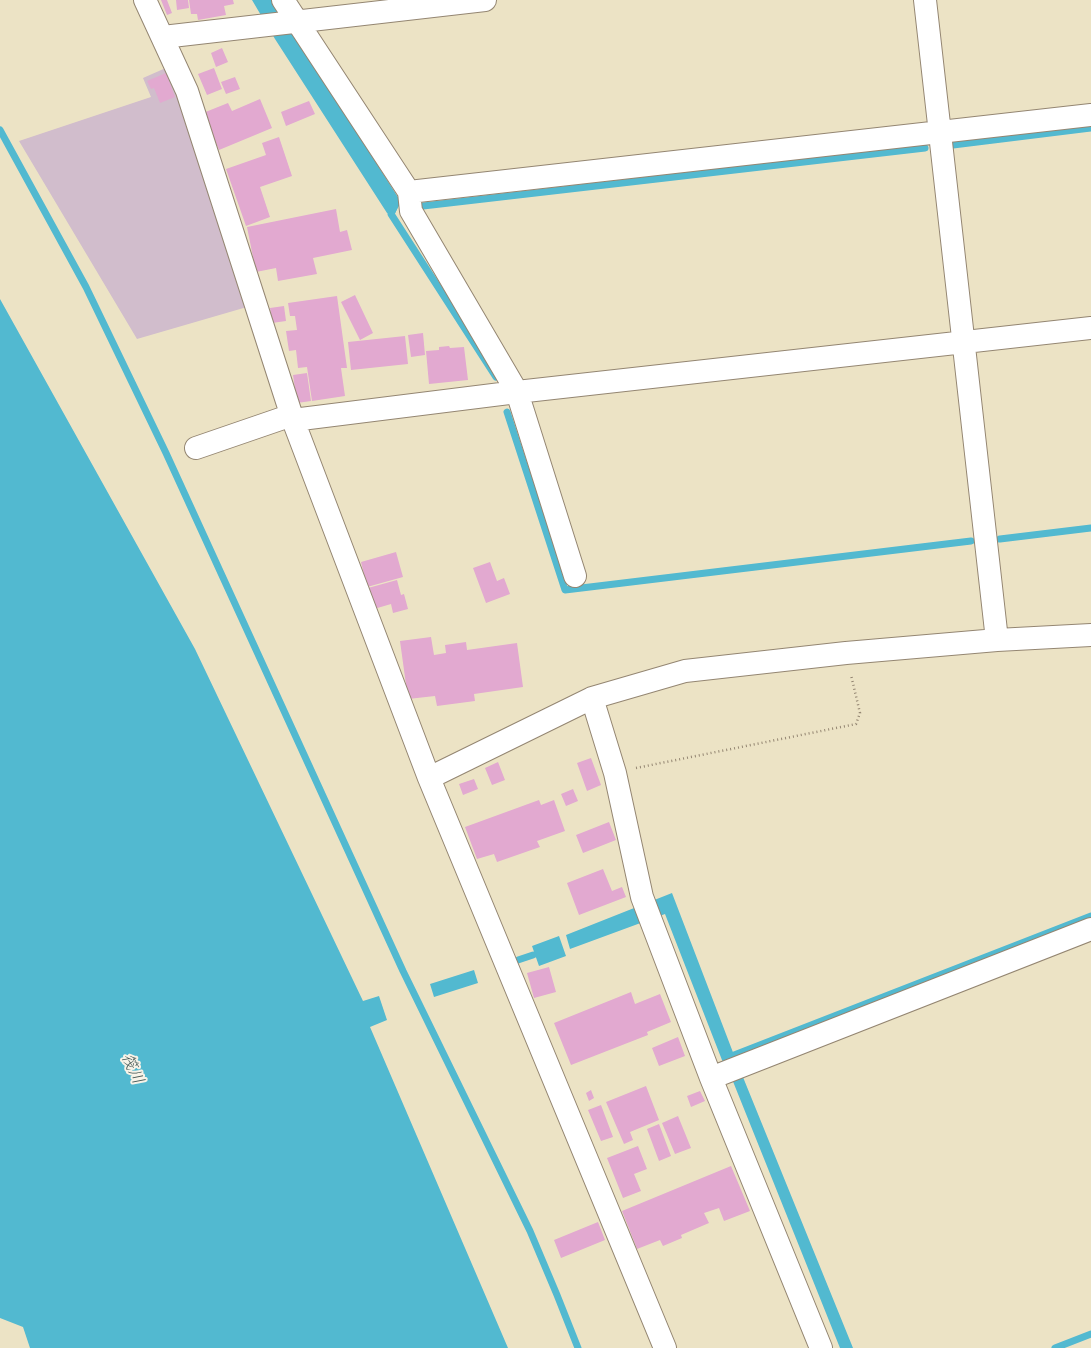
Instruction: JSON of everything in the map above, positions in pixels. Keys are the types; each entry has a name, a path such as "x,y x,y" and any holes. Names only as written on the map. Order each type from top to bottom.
{"street":[{"path":"145,0 187,91 292,418 429,778 665,1348"},
{"path":"283,0 294,22 408,192 411,211 517,392 575,576"},
{"path":"163,37 485,0"},
{"path":"925,0 965,342 997,640"},
{"path":"408,192 1091,115"},
{"path":"196,448 292,418 1091,328"},
{"path":"429,778 592,698 685,671 846,653 997,640 1091,635"},
{"path":"592,698 615,773 642,896 716,1076 821,1348"},
{"path":"716,1076 1091,929"}],"path":[{"path":"615,773 856,724 860,713 846,653"}],"shaded area":[{"path":"168,67 247,307 137,339 19,141 151,97 143,78"}],"water":[{"path":"252,0 273,0 401,202 394,215 387,213 275,39"},
{"name":"筏川","path":"0,299 195,649 363,1001 379,996 387,1020 370,1027 508,1348 30,1348 23,1327 0,1318"},
{"path":"672,893 734,1055 853,1348 840,1348 732,1079 729,1078 665,914 570,949 566,935"},
{"path":"559,936 566,956 539,966 532,946"},
{"path":"474,970 478,983 434,997 430,984"}],"building":[{"path":"161,0 167,0 172,13 167,15"},
{"path":"176,0 188,0 189,8 177,10"},
{"path":"189,0 233,0 234,4 224,6 226,15 198,20 197,14 191,14"},
{"path":"222,48 228,62 216,67 211,53"},
{"path":"214,68 222,89 207,95 198,74"},
{"path":"166,73 175,97 160,103 154,88 151,89 147,81"},
{"path":"235,77 240,89 226,94 221,82"},
{"path":"260,99 272,128 219,150 203,113 228,103 232,111"},
{"path":"309,101 315,114 286,126 281,112"},
{"path":"279,137 292,176 260,187 270,217 246,226 226,169 266,155 262,143"},
{"path":"336,209 340,232 347,230 352,250 313,258 317,274 278,281 276,268 256,272 247,227"},
{"path":"355,295 373,333 360,340 341,302"},
{"path":"337,296 347,368 341,368 345,396 312,401 307,367 298,368 296,350 289,351 286,331 297,330 295,316 290,316 288,303"},
{"path":"284,306 286,321 272,323 270,308"},
{"path":"423,333 425,355 411,357 408,335"},
{"path":"405,336 408,364 351,370 348,342"},
{"path":"449,346 450,348 464,347 468,380 429,384 426,351 439,350 439,347"},
{"path":"307,373 311,401 297,403 293,375"},
{"path":"396,552 403,577 367,587 361,562"},
{"path":"490,562 497,581 504,578 510,594 486,603 473,568"},
{"path":"397,580 401,595 404,594 408,609 393,613 391,604 374,609 368,588"},
{"path":"431,637 434,655 446,653 445,645 466,642 467,650 517,643 523,687 474,694 475,701 437,706 435,696 408,699 400,641"},
{"path":"591,758 601,785 587,791 577,763"},
{"path":"498,762 505,780 492,785 485,768"},
{"path":"474,779 478,789 463,795 459,784"},
{"path":"573,789 578,801 566,806 561,794"},
{"path":"539,800 541,805 554,800 565,831 537,841 540,847 497,862 494,854 477,859 465,827"},
{"path":"609,822 616,840 583,853 576,835"},
{"path":"603,869 612,891 622,887 626,897 579,915 567,883"},
{"path":"549,967 556,992 534,998 527,973"},
{"path":"631,992 635,1004 660,994 671,1022 647,1032 648,1035 571,1065 554,1023"},
{"path":"678,1037 685,1056 659,1066 652,1048"},
{"path":"646,1086 659,1120 630,1132 633,1140 624,1144 606,1102"},
{"path":"591,1090 594,1098 589,1101 586,1093"},
{"path":"700,1091 705,1101 691,1107 687,1096"},
{"path":"601,1105 613,1137 601,1141 588,1110"},
{"path":"678,1116 691,1148 675,1154 662,1123"},
{"path":"659,1124 671,1156 659,1161 647,1129"},
{"path":"638,1146 647,1169 634,1174 641,1191 623,1198 607,1158"},
{"path":"731,1166 750,1211 724,1221 719,1208 704,1213 709,1223 681,1235 682,1238 663,1246 660,1240 637,1249 622,1211"},
{"path":"598,1222 605,1240 561,1258 554,1240"}],"waterway":[{"path":"953,145 1091,128"},
{"path":"0,130 86,287 166,453 403,971 530,1231 578,1348"},
{"path":"423,206 925,148"},
{"path":"394,207 391,214 496,377"},
{"path":"507,412 565,590 971,541"},
{"path":"1000,539 1091,528"},
{"path":"729,1057 1091,916"},
{"path":"518,960 533,955"},
{"path":"1055,1348 1091,1334"}]}
